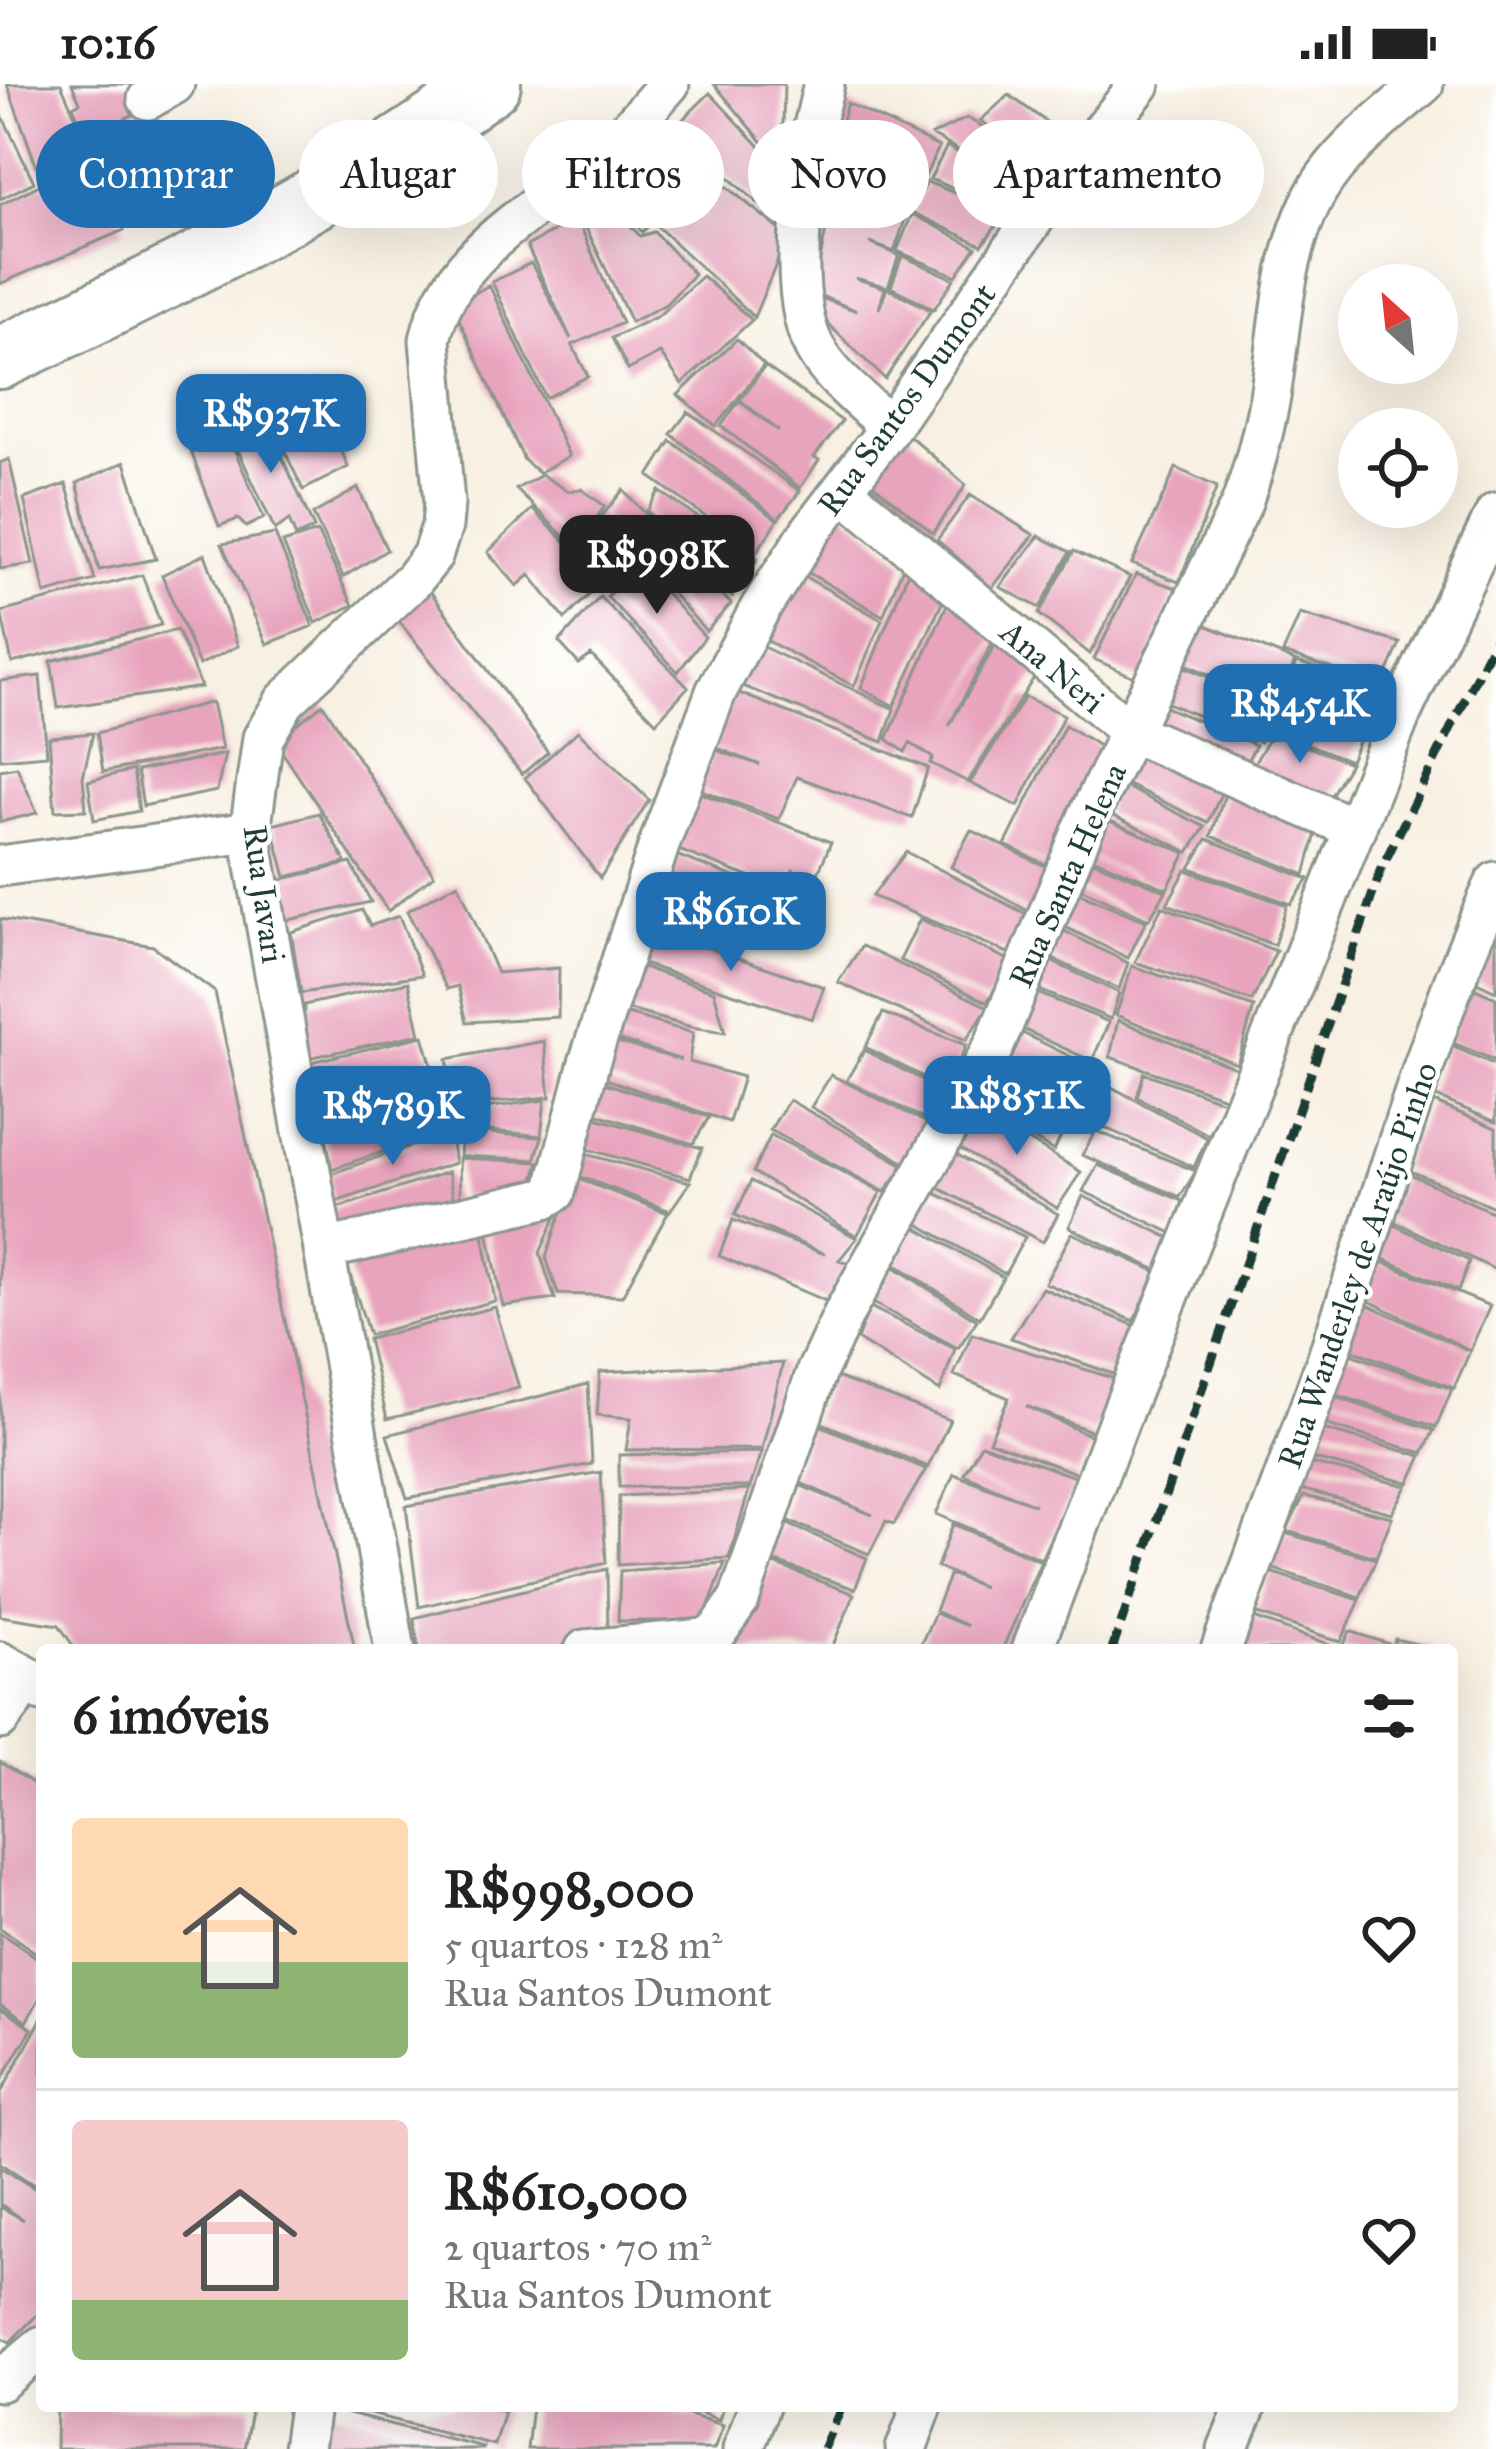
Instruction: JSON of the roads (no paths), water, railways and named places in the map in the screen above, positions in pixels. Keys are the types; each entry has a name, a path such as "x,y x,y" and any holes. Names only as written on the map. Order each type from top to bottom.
{"main road":[{"path":"0,358 292,214 412,140 490,84"}],"street":[{"name":"Rua Javari","path":"393,1644 250,832 263,738 285,701 398,595 432,556 444,503 430,340 434,317 449,290 496,237 605,152 669,84"},
{"path":"824,84 803,185 800,288 804,326 820,357 890,427"},
{"name":"Rua Santos Dumont","path":"326,1249 556,1192 590,1064 660,842 716,692 761,608 842,490 1048,197 1140,84"},
{"name":"Rua Santa Helena","path":"674,1644 716,1632 739,1600 817,1371 844,1311 994,1046 1089,815 1241,505 1257,461 1289,269 1316,191 1359,141 1423,84"},
{"name":"Ana Neri","path":"842,490 1131,732 1356,829"},
{"path":"1034,1644 1402,713 1496,513"},
{"path":"0,866 250,832"},
{"name":"Rua Wanderley de Araújo Pinho","path":"1223,1644 1472,934 1496,882"},
{"path":"0,1718 24,1677"},
{"path":"0,2381 36,2351"},
{"path":"303,2449 308,2412"},
{"path":"743,2449 757,2412"},
{"path":"906,2449 920,2412"},
{"path":"1228,2449 1243,2412"}],"railway":[{"path":"1114,1644 1382,867 1496,637"},
{"path":"823,2449 839,2412"}]}
